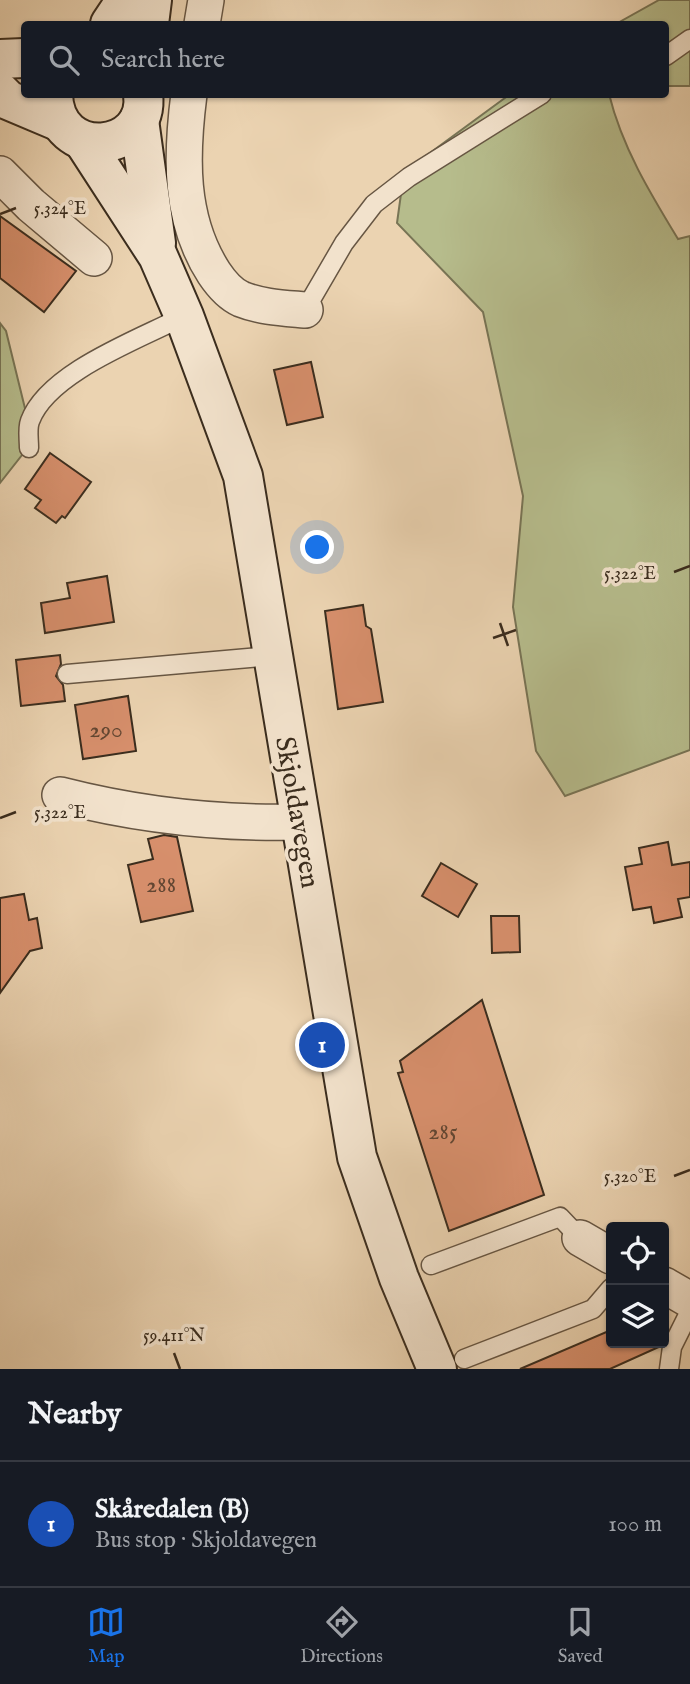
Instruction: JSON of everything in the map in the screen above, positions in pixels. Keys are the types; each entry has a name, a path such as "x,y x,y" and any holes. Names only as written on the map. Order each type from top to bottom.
{"main road":[{"path":"112,21 126,0"},
{"path":"149,21 152,0"},
{"path":"0,59 21,58"},
{"path":"0,92 8,100 66,120 100,144 116,141 129,132 141,107"},
{"name":"Skjoldavegen","path":"141,107 158,256"},
{"name":"Skjoldavegen","path":"66,120 158,256 184,316 243,477 358,1157 399,1278 451,1364"}],"street":[{"path":"202,21 206,0"},
{"path":"189,98 184,135 184,179 191,220 203,256 219,281 238,298 261,305 305,310"},
{"path":"0,174 31,205 94,258"},
{"path":"60,795 147,813 248,822 301,822"},
{"path":"580,1238 606,1253"},
{"path":"669,1288 690,1300"}],"lane":[{"path":"669,54 690,39"},
{"path":"305,310 344,243 374,204 409,177 536,98"},
{"path":"30,448 28,425 34,411 68,376 184,316"},
{"path":"67,674 272,656"},
{"path":"431,1265 560,1217 580,1238"},
{"path":"451,1364 593,1309 606,1295"},
{"path":"669,1369 672,1347 690,1311"}],"green space":[{"path":"659,0 690,0 690,86 669,86 669,21 621,21"},
{"path":"505,98 610,98 621,133 657,204 678,239 690,236 690,750 565,796 536,751 513,607 523,496 483,312 397,223 404,172"},
{"path":"0,323 6,331 33,441 0,483"}],"building":[{"path":"0,216 76,271 44,312 0,278"},
{"path":"311,362 323,417 287,425 274,370"},
{"path":"50,453 91,482 65,518 62,516 56,523 35,508 41,500 25,489"},
{"path":"107,576 114,622 45,633 41,603 70,598 67,583"},
{"path":"363,605 366,626 371,629 383,702 338,709 325,611"},
{"path":"60,655 61,664 56,676 63,685 65,701 21,706 16,660"},
{"path":"128,696 136,751 83,759 75,705"},
{"path":"164,835 177,837 193,911 141,922 128,865 153,859 148,839"},
{"path":"668,842 672,865 690,862 690,897 678,899 682,917 654,923 651,907 633,910 625,867 642,864 639,848"},
{"path":"441,863 477,884 458,917 422,896"},
{"path":"24,894 29,920 37,918 42,948 30,951 0,993 0,898"},
{"path":"491,916 519,916 520,952 492,953"},
{"path":"482,1000 544,1195 449,1231 398,1073 403,1072 400,1061"},
{"path":"606,1332 606,1348 657,1348 610,1369 520,1369"}],"place":[{"name":"Skåredalen (B)","path":"322,1045"}]}
